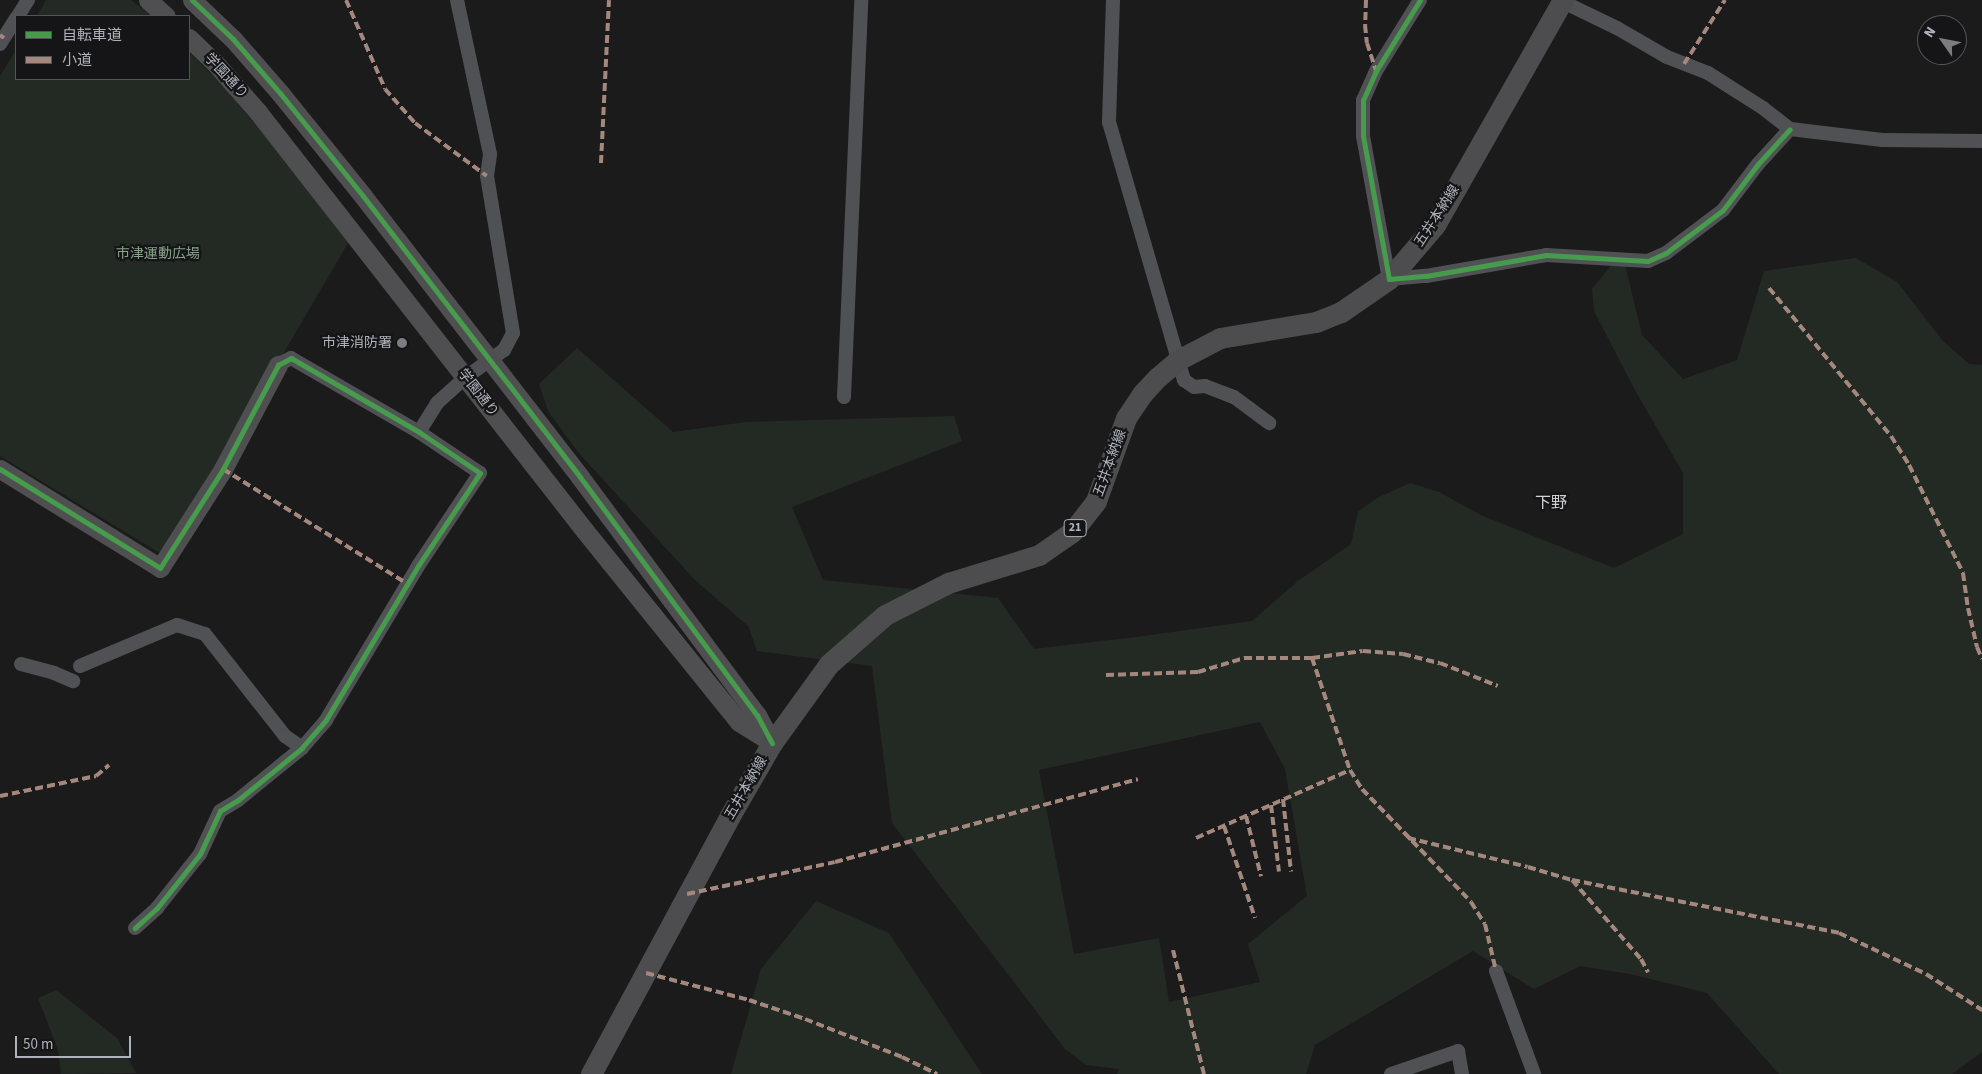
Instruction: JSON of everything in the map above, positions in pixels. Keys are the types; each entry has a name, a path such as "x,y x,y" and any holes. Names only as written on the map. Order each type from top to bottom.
{"main road":[{"name":"五井本納線","path":"591,1074 730,814 772,743 829,664 885,615 948,583 1039,555 1072,532 1096,501 1126,418 1142,394 1178,360 1220,338 1316,322 1341,312 1389,279 1435,225 1562,1"}],"street":[{"path":"18,15 28,0"},
{"path":"148,0 165,15"},
{"path":"192,0 233,39 280,93 413,261 580,477 757,714 772,743"},
{"path":"419,432 437,403 466,378 504,350 513,333 488,176 490,154 458,0"},
{"path":"844,396 861,0"},
{"path":"1114,0 1109,122 1184,380 1194,387 1205,386 1234,397 1269,423"},
{"path":"1420,0 1376,70 1363,100 1363,136 1389,279 1426,276 1546,255 1648,261 1666,253 1723,210 1758,164 1790,129"},
{"path":"1562,1 1617,28 1667,57 1708,73 1763,108 1790,129 1882,140 1982,141"},
{"path":"0,44 15,20"},
{"name":"学園通り","path":"190,39 215,63 258,112 739,722 772,743"},
{"path":"389,279 413,261"},
{"path":"0,469 160,568 223,469 278,365 291,358 419,432 480,473 418,566 326,720 302,748 238,800 220,811 200,854 157,908 134,928"},
{"path":"80,666 177,625 205,634 285,736 302,748"},
{"path":"21,664 54,673 72,681"},
{"path":"1496,970 1534,1074"},
{"path":"1390,1074 1458,1051 1462,1074"}],"green space":[{"path":"46,0 131,0 151,15 38,15"},
{"name":"市津運動広場","path":"15,52 15,80 190,80 190,53 224,87 288,163 348,243 169,549 158,552 0,456 0,76"},
{"path":"1622,252 1642,335 1683,379 1737,360 1764,271 1856,258 1897,282 1943,341 1969,364 1982,365 1982,1052 1952,1074 1779,1074 1707,993 1630,974 1580,966 1534,989 1473,951 1315,1045 1306,1074 1117,1074 1119,1069 1086,1065 1065,1049 892,823 872,666 757,651 748,626 695,580 577,451 548,411 539,384 577,348 673,432 746,422 954,416 962,441 792,507 823,580 998,598 1034,649 1252,621 1298,581 1351,544 1358,512 1377,498 1410,483 1439,492 1483,516 1614,568 1683,534 1683,473 1636,392 1594,311 1592,289","holes":["1260,722 1285,769 1307,896 1248,944 1260,982 1169,1002 1159,938 1074,954 1039,770"]},
{"path":"816,901 889,933 982,1074 731,1074 761,969"},
{"path":"56,990 117,1038 136,1073 61,1074 58,1050 38,998"}],"marked path":[{"path":"346,0 385,89 415,123 487,176"},
{"path":"601,163 609,0"},
{"path":"1366,0 1365,25 1367,43 1376,71"},
{"path":"1684,64 1725,0"},
{"path":"0,35 4,38"},
{"path":"1769,288 1891,436 1909,465 1963,573 1968,608 1977,647 1982,659"},
{"path":"223,469 408,584"},
{"path":"1106,675 1198,672 1244,658 1312,658 1363,651 1403,654 1440,663 1498,686"},
{"path":"1312,658 1350,770 1362,789 1471,902 1485,924 1496,971"},
{"path":"0,796 96,776 109,765"},
{"path":"1196,838 1350,770"},
{"path":"687,894 835,862 1138,779"},
{"path":"1283,799 1291,872"},
{"path":"1271,805 1279,872"},
{"path":"1246,816 1261,876"},
{"path":"1224,826 1255,918"},
{"path":"1408,838 1528,867 1572,880 1839,933 1926,974 1982,1010"},
{"path":"1572,880 1641,959 1648,972"},
{"path":"1173,950 1204,1074"},
{"path":"646,973 749,1000 805,1019 902,1057 937,1074"}],"cycle path":[{"path":"192,0 233,39 280,93 363,196 580,477 757,715 772,743"},
{"path":"1420,0 1376,71 1363,100 1363,136 1389,279 1426,276 1546,255 1648,261 1666,253 1723,210 1758,164 1790,129"},
{"path":"0,469 160,568 223,469 278,365 291,358 419,432 480,473 418,566 326,720 302,748 238,800 220,811 200,854 157,908 135,928"}],"place":[{"name":"市津消防署","path":"402,343"}],"district":[{"name":"下野","path":"1551,503"}]}
